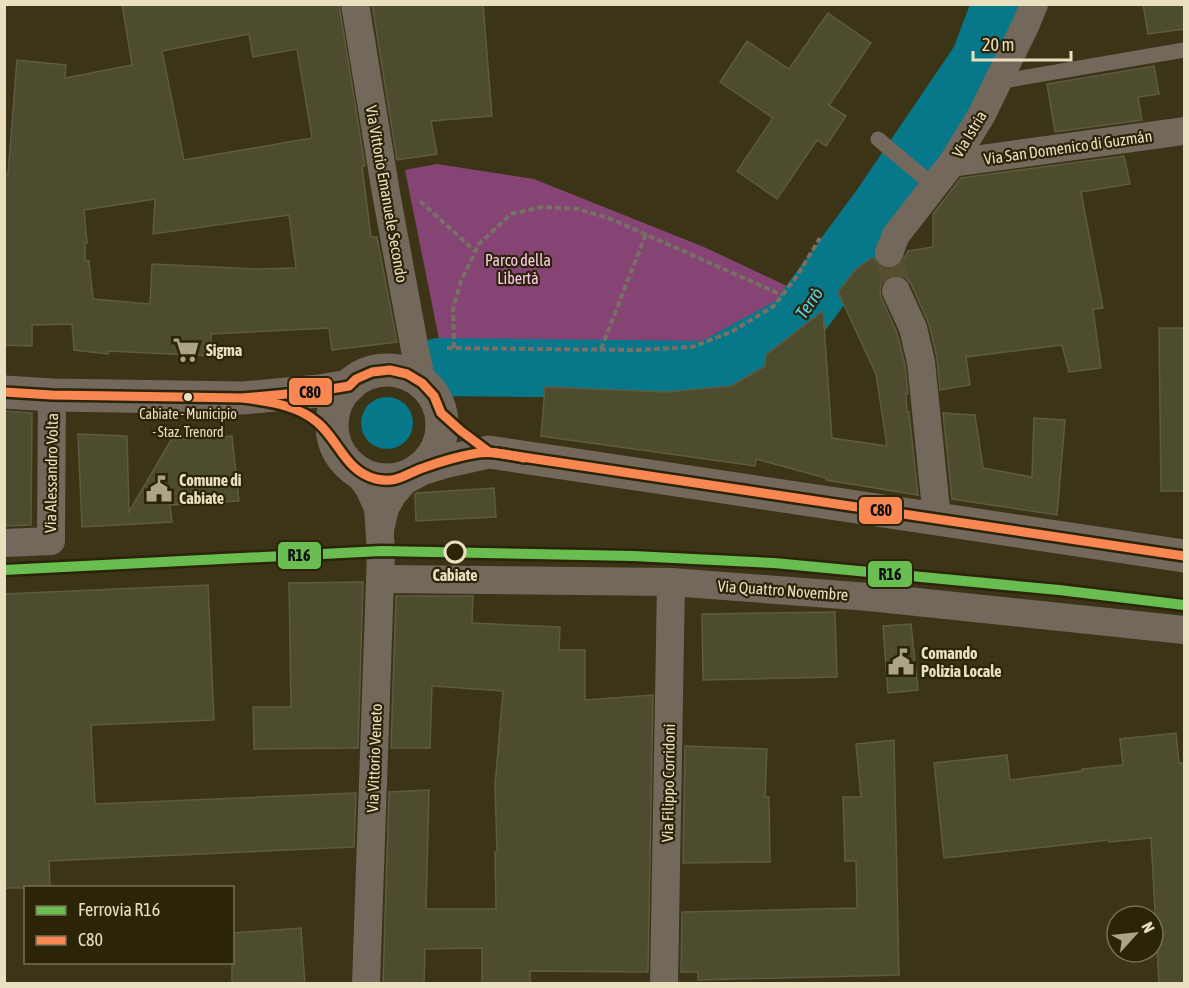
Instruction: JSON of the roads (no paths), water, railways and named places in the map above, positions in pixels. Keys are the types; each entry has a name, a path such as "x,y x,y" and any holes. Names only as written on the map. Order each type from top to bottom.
{"street":[{"name":"Via Vittorio Emanuele Secondo","path":"355,4 386,193 422,383"},
{"name":"Via Istria","path":"889,253 896,235 952,163 981,117 1034,4"},
{"name":"Via San Domenico di Guzmán","path":"952,163 1185,131"},
{"path":"896,291 913,328 921,362 937,519"},
{"path":"334,441 332,424 335,406 344,391 356,379 372,372 390,370 407,374 422,383 434,396 441,413 441,432 436,450 425,465 414,472"},
{"path":"4,392 243,398 349,386"},
{"name":"Via Alessandro Volta","path":"4,543 51,541 52,395"},
{"path":"243,398 279,403 316,422 334,441 342,457 356,470 373,478 391,480 444,462 489,452 1185,556"},
{"path":"441,413 460,431 489,452"},
{"name":"Via Vittorio Veneto","path":"356,470 369,488 378,508 380,532 366,984"},
{"name":"Via Vittorio Veneto","path":"380,532 385,508 393,494 414,472"},
{"name":"Via Quattro Novembre","path":"380,579 671,582 869,597 1185,630"},
{"name":"Via Filippo Corridoni","path":"664,984 671,582"}],"lane":[{"path":"997,82 1185,50"},
{"path":"878,139 934,187"}],"water":[{"path":"387,397 401,401 409,409 413,423 409,437 401,445 387,449 373,445 365,437 361,423 365,409 373,401"}],"waterway":[{"name":"Terrò","path":"439,367 709,370 794,324 881,206 980,60 1001,4"}],"tunnel":[{"path":"889,253 896,291"}],"rail line":[{"name":"R16","path":"4,570 381,551 633,556 774,563 1059,590 1184,605"}],"place":[{"name":"Sigma","path":"186,350"},
{"name":"Cabiate - Municipio - Staz. Trenord","path":"188,397"},
{"name":"Comune di Cabiate","path":"159,489"},
{"name":"Cabiate","path":"455,552"},
{"name":"Comando Polizia Locale","path":"901,662"}],"park label":[{"name":"Parco della Libertà","path":"518,269"}]}
